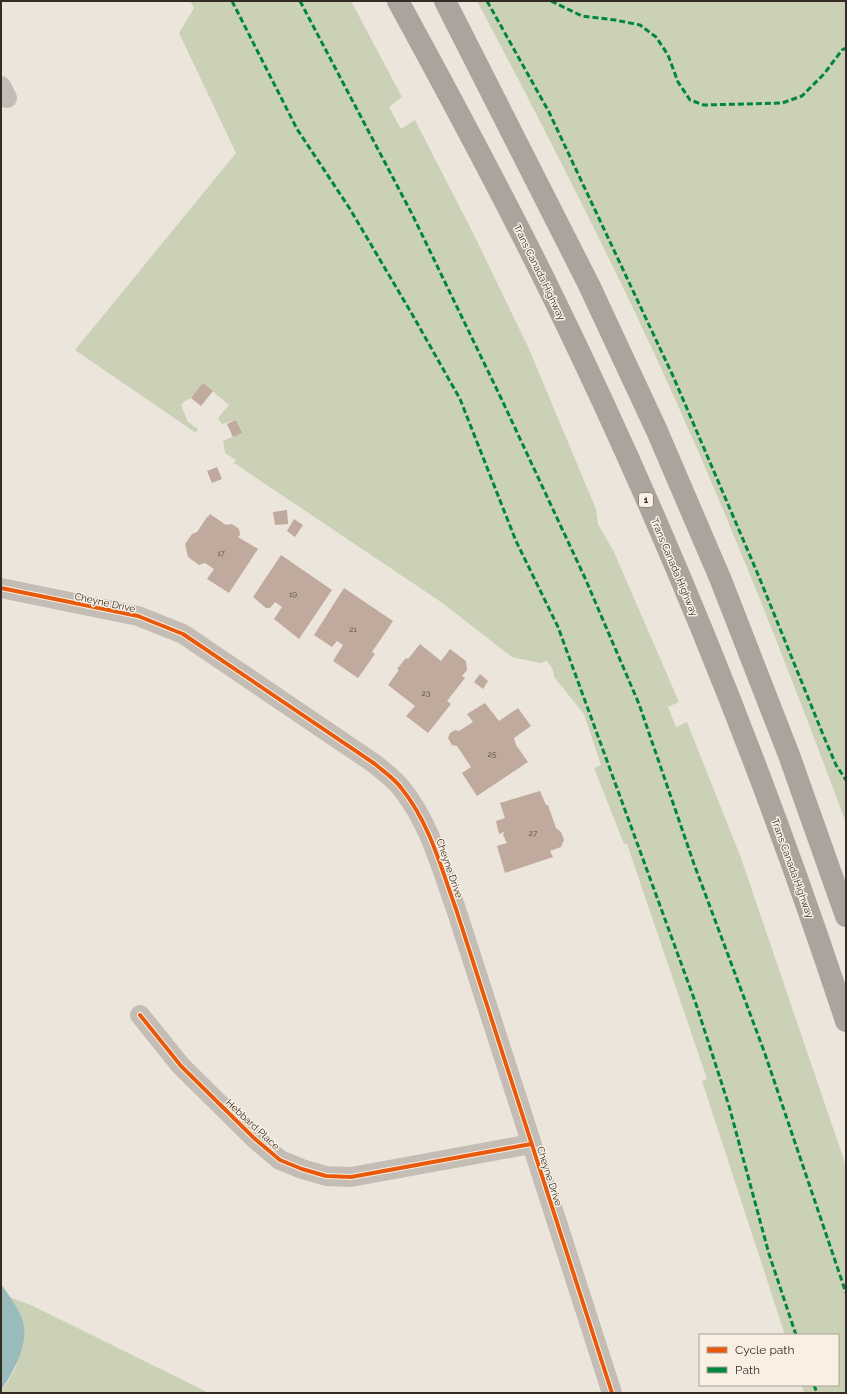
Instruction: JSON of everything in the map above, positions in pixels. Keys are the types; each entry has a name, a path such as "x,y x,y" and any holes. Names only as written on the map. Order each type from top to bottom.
{"highway":[{"name":"Trans Canada Highway","path":"398,1 488,168 554,300 673,560 753,760 796,876 846,1021"},
{"path":"445,1 589,285 658,430 720,578 789,755 846,916"}],"street":[{"name":"Cheyne Drive","path":"1,588 138,616 183,634 375,764 401,788 418,811 430,835 456,909 612,1393"},
{"name":"Hebbard Place","path":"140,1015 181,1066 255,1139 280,1160 302,1169 326,1176 351,1177 531,1144"}],"green space":[{"path":"190,1 351,1 402,97 389,107 401,129 415,120 474,235 529,349 596,509 598,524 614,552 679,702 668,707 676,727 687,722 741,858 846,1166 846,1393 804,1393 802,1386 839,1386 839,1334 785,1334 702,1081 707,1079 627,844 624,844 594,768 601,765 584,714 554,677 553,671 547,661 540,663 512,657 441,602 234,463 236,460 225,453 223,441 241,433 236,420 222,424 218,418 229,405 204,384 191,398 181,405 188,422 198,429 196,433 75,350 236,153 179,33 194,8"},
{"path":"477,1 846,1 846,823 771,626 690,432 594,228"},
{"path":"9,1297 31,1305 209,1393 1,1393 16,1367 21,1316"}],"water":[{"path":"1,1284 21,1316 24,1326 24,1335 23,1345 16,1365 1,1391"}],"building":[{"path":"203,383 213,391 201,406 191,398"},
{"path":"236,420 242,433 233,437 227,424"},
{"path":"217,467 222,479 212,483 207,471"},
{"path":"287,510 288,524 275,525 273,512"},
{"path":"210,514 226,525 232,524 239,529 240,535 238,537 258,549 229,593 207,579 214,569 205,563 199,565 188,557 185,544 192,534 197,532"},
{"path":"294,519 303,525 295,537 287,531"},
{"path":"281,555 332,590 299,639 274,619 282,607 275,602 270,608 266,608 253,597"},
{"path":"344,588 393,621 372,652 375,654 358,678 333,661 343,645 337,641 332,647 314,635"},
{"path":"420,644 441,661 450,649 466,661 467,670 462,676 465,678 447,701 451,704 428,733 406,716 415,706 388,685 399,670 397,669 406,658 408,659"},
{"path":"480,674 488,681 483,689 474,682"},
{"path":"485,703 499,721 518,708 531,726 514,738 516,745 528,762 477,796 462,773 471,767 457,746 452,745 448,738 450,733 455,730 459,731 473,722 467,714"},
{"path":"540,791 546,805 548,805 556,828 561,832 564,840 561,847 550,851 553,857 505,873 497,846 507,843 503,835 504,832 499,834 496,821 505,818 500,803"}],"marked path":[{"path":"232,1 297,129 350,209 460,399 516,541 558,627 696,1004 729,1106 769,1254 796,1334"},
{"path":"300,1 412,214 501,398 585,578 639,704 694,864 764,1051 846,1293"},
{"path":"487,1 549,112 673,376 757,572 824,737 836,765 846,780"},
{"path":"551,1 582,16 640,25 656,37 668,55 678,82 690,100 704,105 782,103 802,96 824,74 842,50 846,48"},
{"path":"814,1386 817,1393"}],"cycle path":[{"path":"1,588 138,616 183,634 375,764 399,785 420,817 440,862 612,1393"},
{"path":"140,1015 181,1066 255,1139 280,1160 302,1169 326,1176 351,1177 531,1144"}]}
